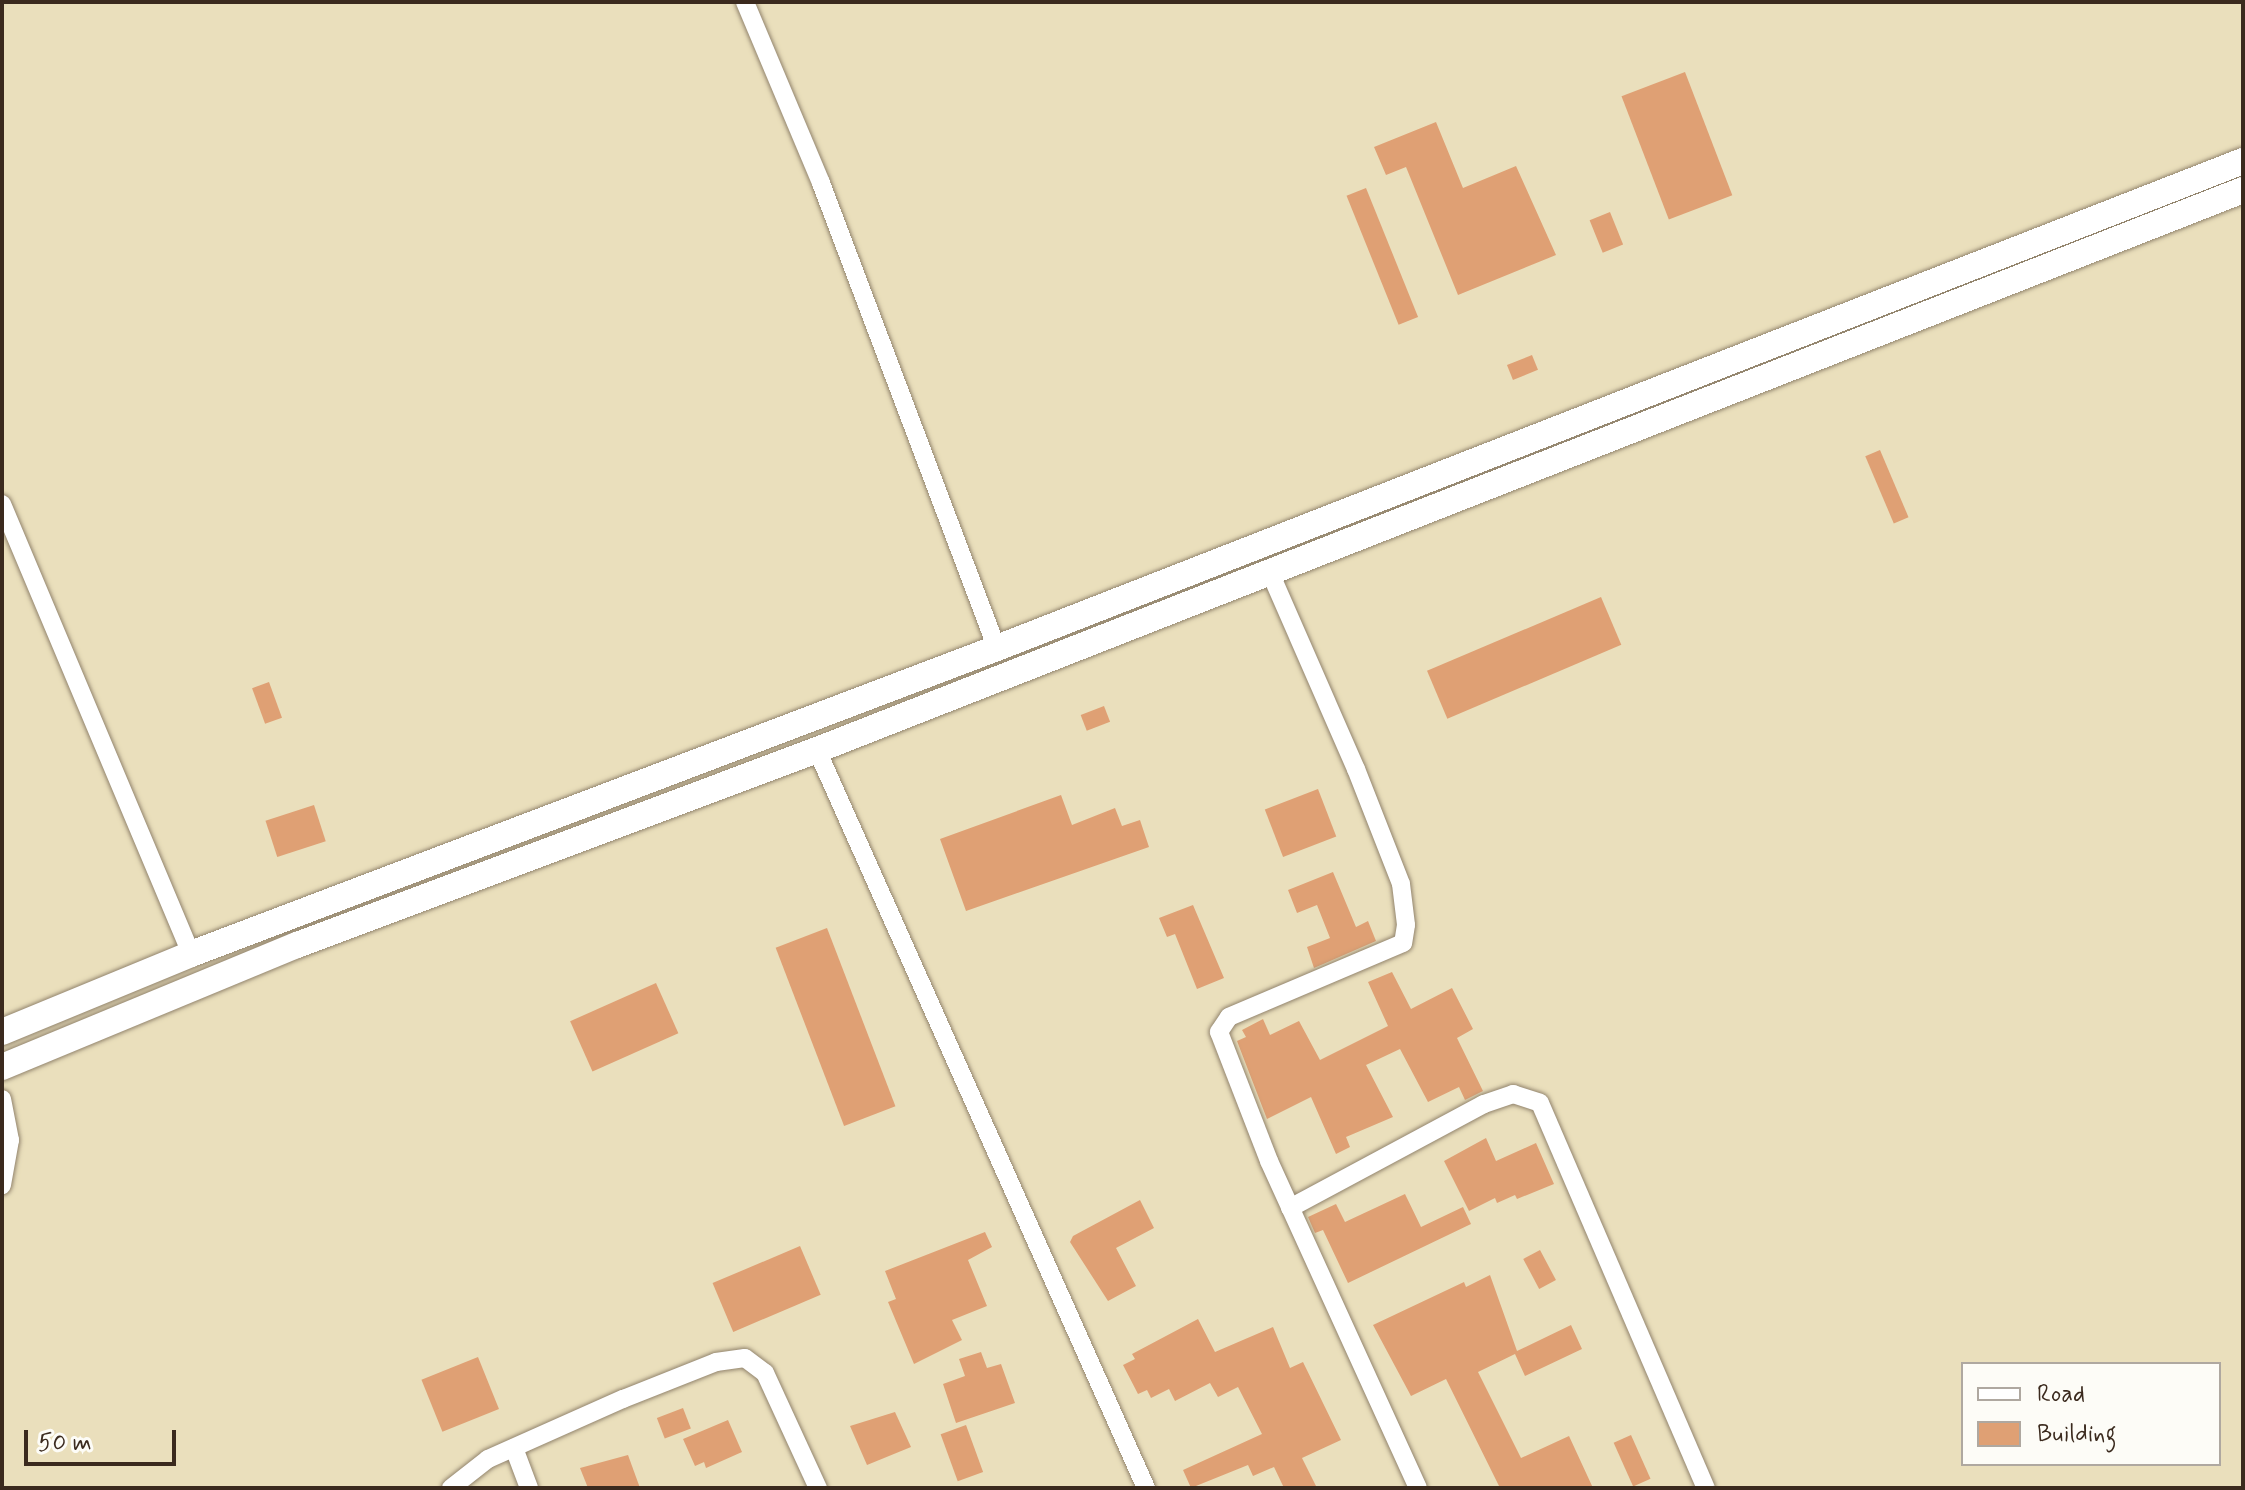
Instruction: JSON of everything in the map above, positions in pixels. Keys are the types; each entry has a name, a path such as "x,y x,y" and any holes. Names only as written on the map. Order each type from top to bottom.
{"street":[{"path":"745,2 821,183 997,648"},
{"path":"2,1032 191,954 997,648 2243,161"},
{"path":"2,1067 297,945 817,750 2243,190"},
{"path":"2,504 191,954"},
{"path":"1269,570 1401,884 1406,925 1403,943 1229,1017 1219,1032 1290,1208 1418,1488"},
{"path":"817,750 1146,1488"},
{"path":"1290,1208 1484,1104 1513,1094 1540,1103 1706,1488"},
{"path":"2,1099 10,1140 2,1185"},
{"path":"451,1488 488,1459 716,1362 745,1358 765,1373 818,1488"},
{"path":"514,1448 529,1488"}],"building":[{"path":"1685,72 1732,195 1669,220 1622,96"},
{"path":"1436,122 1463,188 1516,166 1556,255 1458,295 1406,167 1386,175 1374,147"},
{"path":"1366,188 1418,317 1399,325 1347,196"},
{"path":"1610,212 1623,244 1603,253 1590,220"},
{"path":"1532,355 1538,370 1513,380 1507,365"},
{"path":"1880,450 1909,517 1894,523 1865,456"},
{"path":"1601,597 1621,645 1447,719 1427,671"},
{"path":"269,682 282,718 265,724 252,688"},
{"path":"1104,706 1110,722 1087,731 1081,715"},
{"path":"1318,789 1336,837 1283,857 1265,809"},
{"path":"1061,795 1072,825 1115,808 1122,826 1140,820 1149,847 966,911 940,839"},
{"path":"314,805 326,841 277,857 265,821"},
{"path":"1333,872 1356,927 1368,921 1376,941 1314,968 1307,947 1330,938 1317,905 1297,913 1288,890"},
{"path":"1193,905 1224,978 1197,989 1175,934 1167,937 1159,918"},
{"path":"827,928 895,1106 844,1126 776,948"},
{"path":"1392,972 1411,1009 1452,988 1473,1029 1457,1038 1483,1091 1465,1100 1459,1087 1428,1102 1400,1049 1366,1065 1393,1117 1346,1137 1350,1147 1336,1154 1311,1097 1267,1119 1237,1041 1246,1037 1242,1030 1263,1019 1270,1035 1299,1021 1320,1060 1388,1026 1368,982"},
{"path":"656,983 678,1033 592,1071 570,1021"},
{"path":"1486,1138 1496,1161 1536,1143 1554,1184 1517,1199 1515,1195 1497,1203 1495,1198 1469,1211 1444,1161"},
{"path":"1405,1194 1421,1227 1463,1207 1471,1224 1348,1283 1323,1230 1315,1233 1308,1217 1336,1204 1345,1222"},
{"path":"1140,1200 1154,1228 1116,1248 1136,1286 1108,1301 1070,1242 1073,1236"},
{"path":"985,1232 992,1247 968,1260 987,1306 952,1320 962,1340 914,1364 888,1302 896,1299 885,1271"},
{"path":"800,1246 821,1295 733,1332 713,1283"},
{"path":"1540,1250 1556,1280 1539,1289 1523,1259"},
{"path":"1490,1275 1517,1351 1571,1325 1582,1349 1525,1376 1515,1354 1478,1372 1521,1458 1569,1436 1593,1488 1500,1488 1446,1379 1411,1396 1373,1325 1464,1282 1466,1287"},
{"path":"1198,1319 1215,1352 1273,1327 1290,1368 1303,1362 1341,1440 1302,1458 1317,1488 1284,1488 1274,1467 1253,1476 1248,1465 1191,1488 1183,1470 1262,1434 1238,1387 1218,1397 1210,1383 1175,1401 1169,1389 1151,1398 1147,1390 1138,1394 1123,1365 1135,1359 1132,1354"},
{"path":"981,1352 987,1368 1001,1364 1015,1403 956,1423 943,1384 965,1376 959,1359"},
{"path":"478,1357 499,1409 442,1432 421,1380"},
{"path":"683,1408 691,1429 665,1439 657,1418"},
{"path":"895,1412 911,1447 867,1465 850,1426"},
{"path":"728,1420 742,1452 706,1468 704,1462 695,1466 683,1439"},
{"path":"966,1425 983,1472 958,1481 941,1434"},
{"path":"1631,1435 1651,1479 1633,1487 1614,1443"},
{"path":"628,1455 640,1488 588,1488 580,1468"}]}
